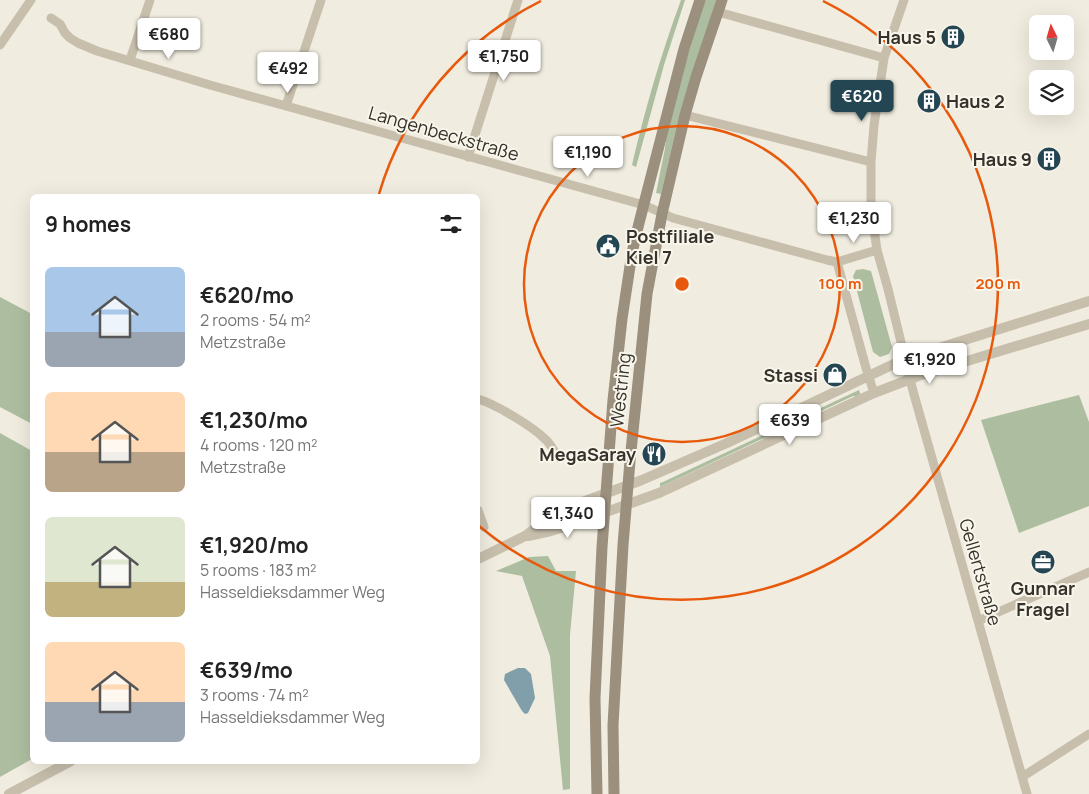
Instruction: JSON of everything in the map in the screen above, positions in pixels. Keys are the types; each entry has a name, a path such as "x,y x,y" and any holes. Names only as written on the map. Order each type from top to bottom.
{"main road":[{"name":"Westring","path":"597,794 595,698 604,513 622,319 632,253 684,49 700,0"},
{"name":"Westring","path":"614,794 613,725 626,506 647,294 662,214 685,116 722,0"}],"street":[{"path":"0,45 31,0"},
{"path":"130,60 150,0"},
{"path":"286,106 320,0"},
{"path":"468,157 518,0"},
{"name":"Gellertstraße","path":"904,0 884,58 874,125 871,162 871,208 877,250 913,391 1027,794"},
{"path":"718,12 884,58"},
{"name":"Langenbeckstraße","path":"51,18 60,24 70,38 97,51 200,82 644,206 673,218 837,262"},
{"path":"685,116 871,162"},
{"path":"874,393 837,262 877,250"},
{"path":"480,558 525,536 549,518 573,505 648,477 727,443 906,359 1089,301"},
{"path":"525,536 550,531 659,493 874,393 911,378 1089,324"},
{"path":"480,399 506,412 536,432 546,440 559,458"},
{"path":"480,516 484,527"},
{"path":"978,621 1089,572"},
{"path":"1022,777 1089,734"},
{"path":"9,794 65,764"}],"green space":[{"path":"681,0 685,0 664,65 636,167 632,165 642,123 660,61"},
{"path":"705,0 717,0 676,130 661,194 656,193 668,124"},
{"path":"856,270 871,271 892,347 889,354 880,357 873,352 853,276"},
{"path":"0,297 30,313 30,423 0,407"},
{"path":"859,390 861,396 853,396 660,487 660,483"},
{"path":"1079,395 1089,422 1089,506 1019,533 981,420"},
{"path":"0,433 30,450 30,760 0,777"},
{"path":"548,556 556,571 576,571 570,635 570,789 563,790 550,656 522,576 496,571 529,557"}],"water":[{"path":"518,668 525,668 531,674 535,698 528,713 525,714 504,680 505,674"}],"place":[{"name":"Haus 5","path":"953,37"},
{"name":"Haus 2","path":"929,101"},
{"name":"Haus 9","path":"1049,159"},
{"name":"Postfiliale Kiel 7","path":"608,246"},
{"name":"Stassi","path":"835,375"},
{"name":"MegaSaray","path":"654,454"},
{"name":"Gunnar Fragel","path":"1043,562"}]}
